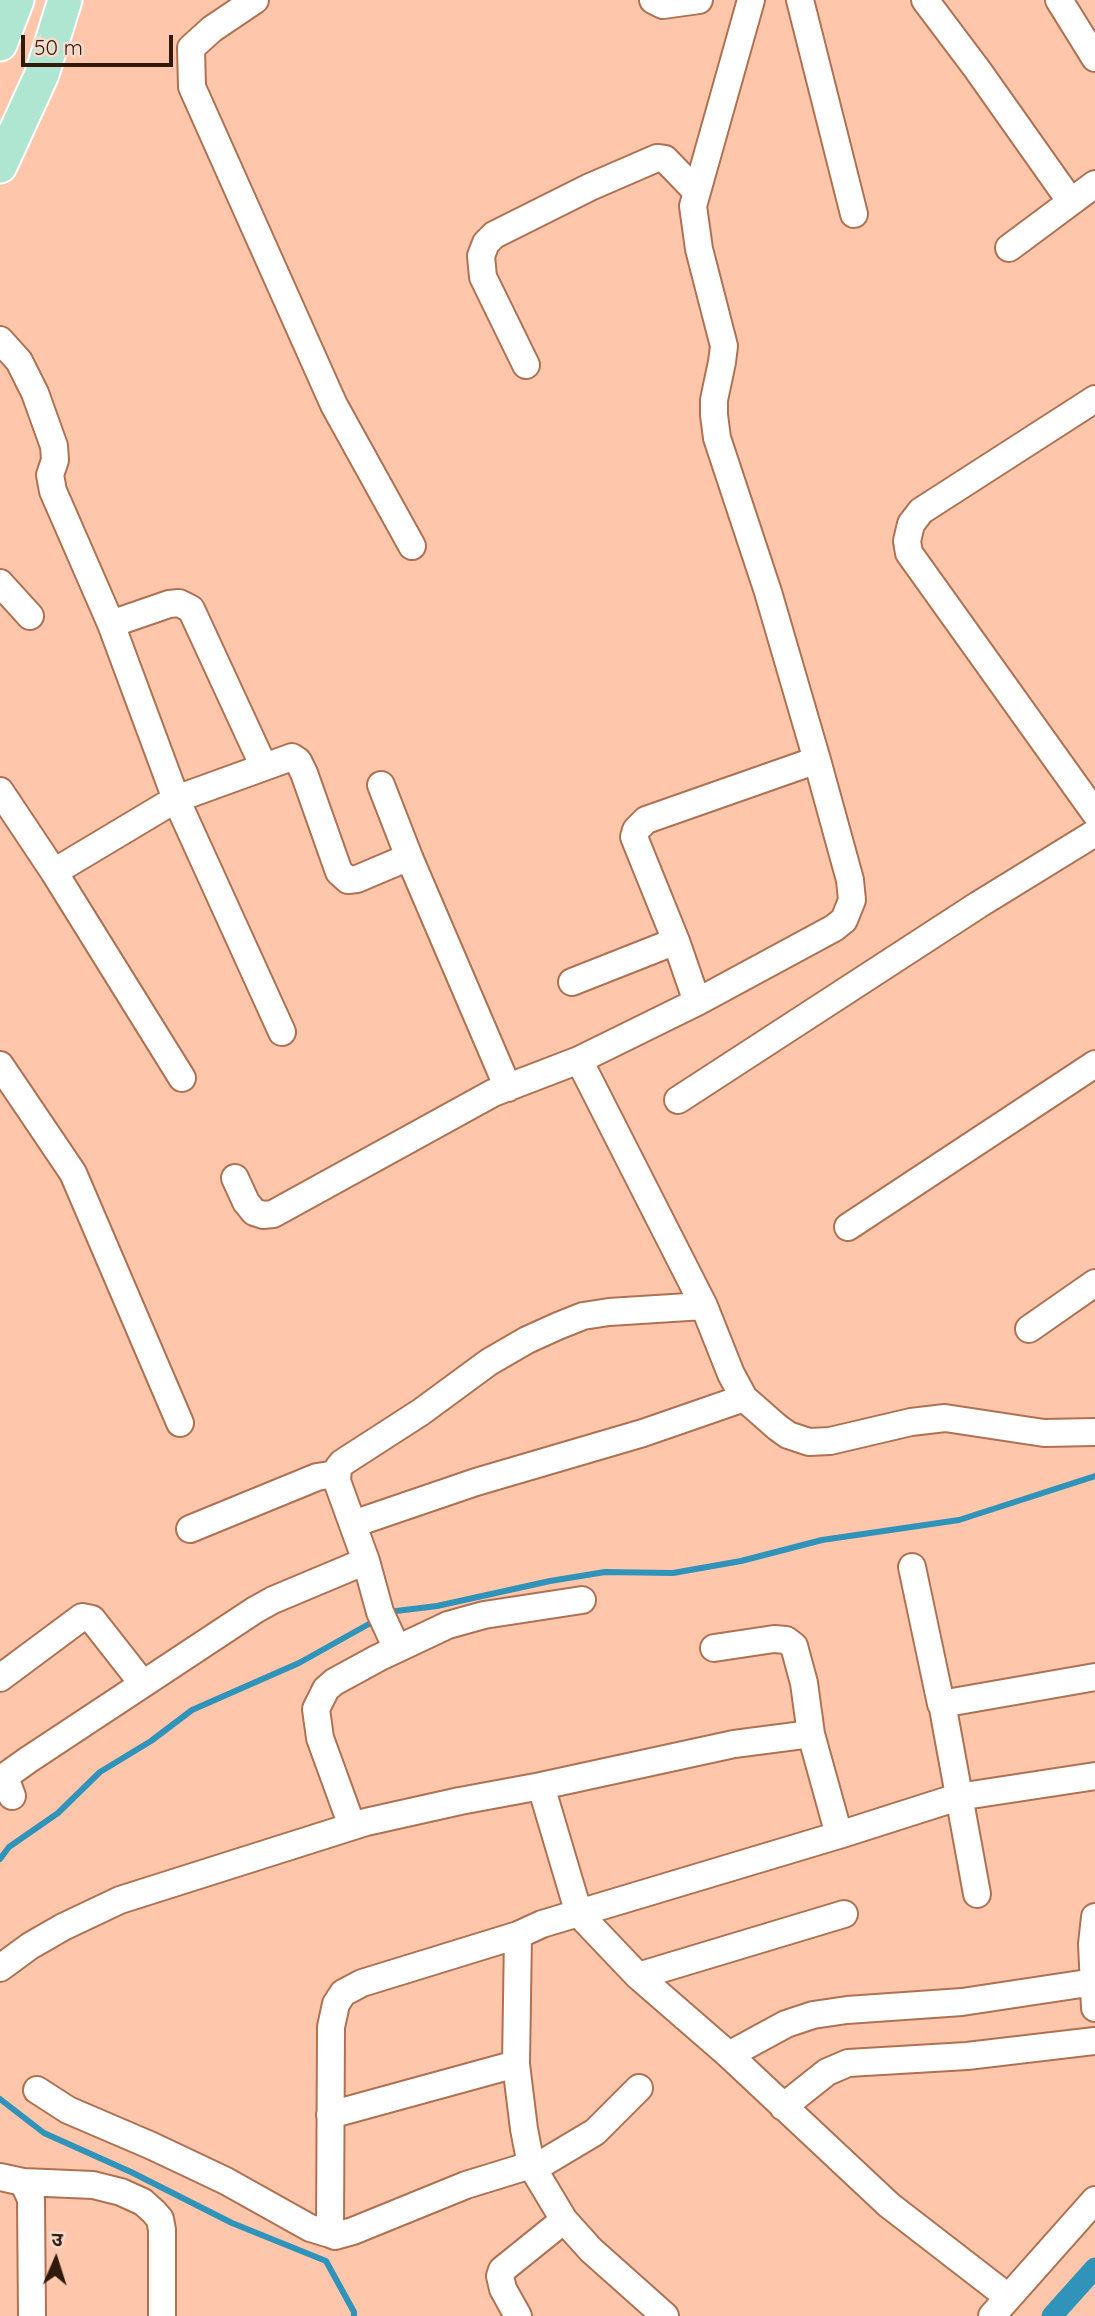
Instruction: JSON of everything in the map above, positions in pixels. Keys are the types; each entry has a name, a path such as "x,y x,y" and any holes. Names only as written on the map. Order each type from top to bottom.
{"main road":[{"path":"0,44 17,0"},
{"path":"0,166 42,74 65,0"}],"street":[{"path":"255,0 212,29 191,48 192,87 334,405 412,546"},
{"path":"653,0 670,5 699,0"},
{"path":"235,1178 246,1202 254,1212 258,1215 273,1214 493,1093 579,1060 697,1002 834,928 844,920 852,900 850,880 768,592 717,438 714,400 724,346 695,230 693,206 696,191 751,0"},
{"path":"800,0 854,214"},
{"path":"925,0 1071,202"},
{"path":"1059,0 1095,58"},
{"path":"526,365 483,277 481,256 486,243 494,235 652,159 665,159 696,191"},
{"path":"1009,248 1095,184"},
{"path":"0,340 19,361 35,393 54,446 55,460 50,475 53,491 111,624 176,799 282,1032"},
{"path":"1095,399 921,510 911,524 907,541 909,553 1095,813"},
{"path":"0,583 30,616"},
{"path":"111,624 169,604 179,603 191,609 263,765"},
{"path":"54,872 176,799 286,757 298,761 342,878 357,879 409,857"},
{"path":"697,1002 676,941 634,837 638,826 646,820 817,760"},
{"path":"381,785 508,1088"},
{"path":"0,791 54,872 181,1078"},
{"path":"678,1100 978,905 1095,833"},
{"path":"572,982 676,941"},
{"path":"579,1060 704,1306 731,1374 744,1398 788,1435 809,1442 830,1441 911,1422 945,1418 1044,1433 1095,1432"},
{"path":"848,1227 1095,1064"},
{"path":"0,1065 73,1173 180,1423"},
{"path":"1029,1329 1095,1283"},
{"path":"395,1645 380,1612 366,1561 336,1474 342,1463 421,1412 489,1362 538,1335 583,1316 704,1306"},
{"path":"353,1524 476,1482 643,1433 744,1398"},
{"path":"190,1529 317,1477 336,1474"},
{"path":"12,1796 6,1780 10,1772 274,1600 366,1561"},
{"path":"912,1567 942,1703 977,1894"},
{"path":"352,1826 320,1738 316,1709 326,1689 395,1645 469,1618 582,1600"},
{"path":"0,1678 82,1617 92,1619 144,1684"},
{"path":"714,1648 774,1639 786,1640 794,1646 804,1683 811,1734 839,1835"},
{"path":"942,1703 1095,1677"},
{"path":"0,1968 63,1927 120,1900 352,1826 734,1744 811,1734"},
{"path":"330,2234 331,2027 336,2004 343,1993 362,1983 518,1935 542,1924 958,1797 1095,1776"},
{"path":"541,1786 579,1914 638,1976 729,2055 1000,2306 1095,2200"},
{"path":"638,1976 844,1914"},
{"path":"1095,1917 1092,1944 1095,2008"},
{"path":"518,1935 516,2064 532,2167 564,2220 591,2250 665,2316"},
{"path":"729,2055 786,2024 813,2015 962,2002 1094,1982"},
{"path":"783,2107 827,2072 848,2063 967,2056 1095,2041"},
{"path":"330,2115 516,2064"},
{"path":"37,2090 68,2110 226,2181 310,2228 335,2236 466,2185 532,2167 595,2132 639,2088"},
{"path":"12,2179 31,2199 32,2316"},
{"path":"12,2179 102,2187 143,2202 154,2212 160,2218 162,2230 162,2316"},
{"path":"518,2316 502,2289 502,2270 564,2220"}],"waterway":[{"path":"388,1612 437,1606 605,1572 673,1573 741,1561 822,1540 959,1520 1095,1476"},
{"path":"0,1859 9,1847 58,1813 100,1772 151,1741 192,1710 299,1663 376,1620"},
{"path":"0,2099 44,2133 131,2172 232,2223 326,2261 354,2316"},
{"path":"1052,2316 1095,2268"}]}
